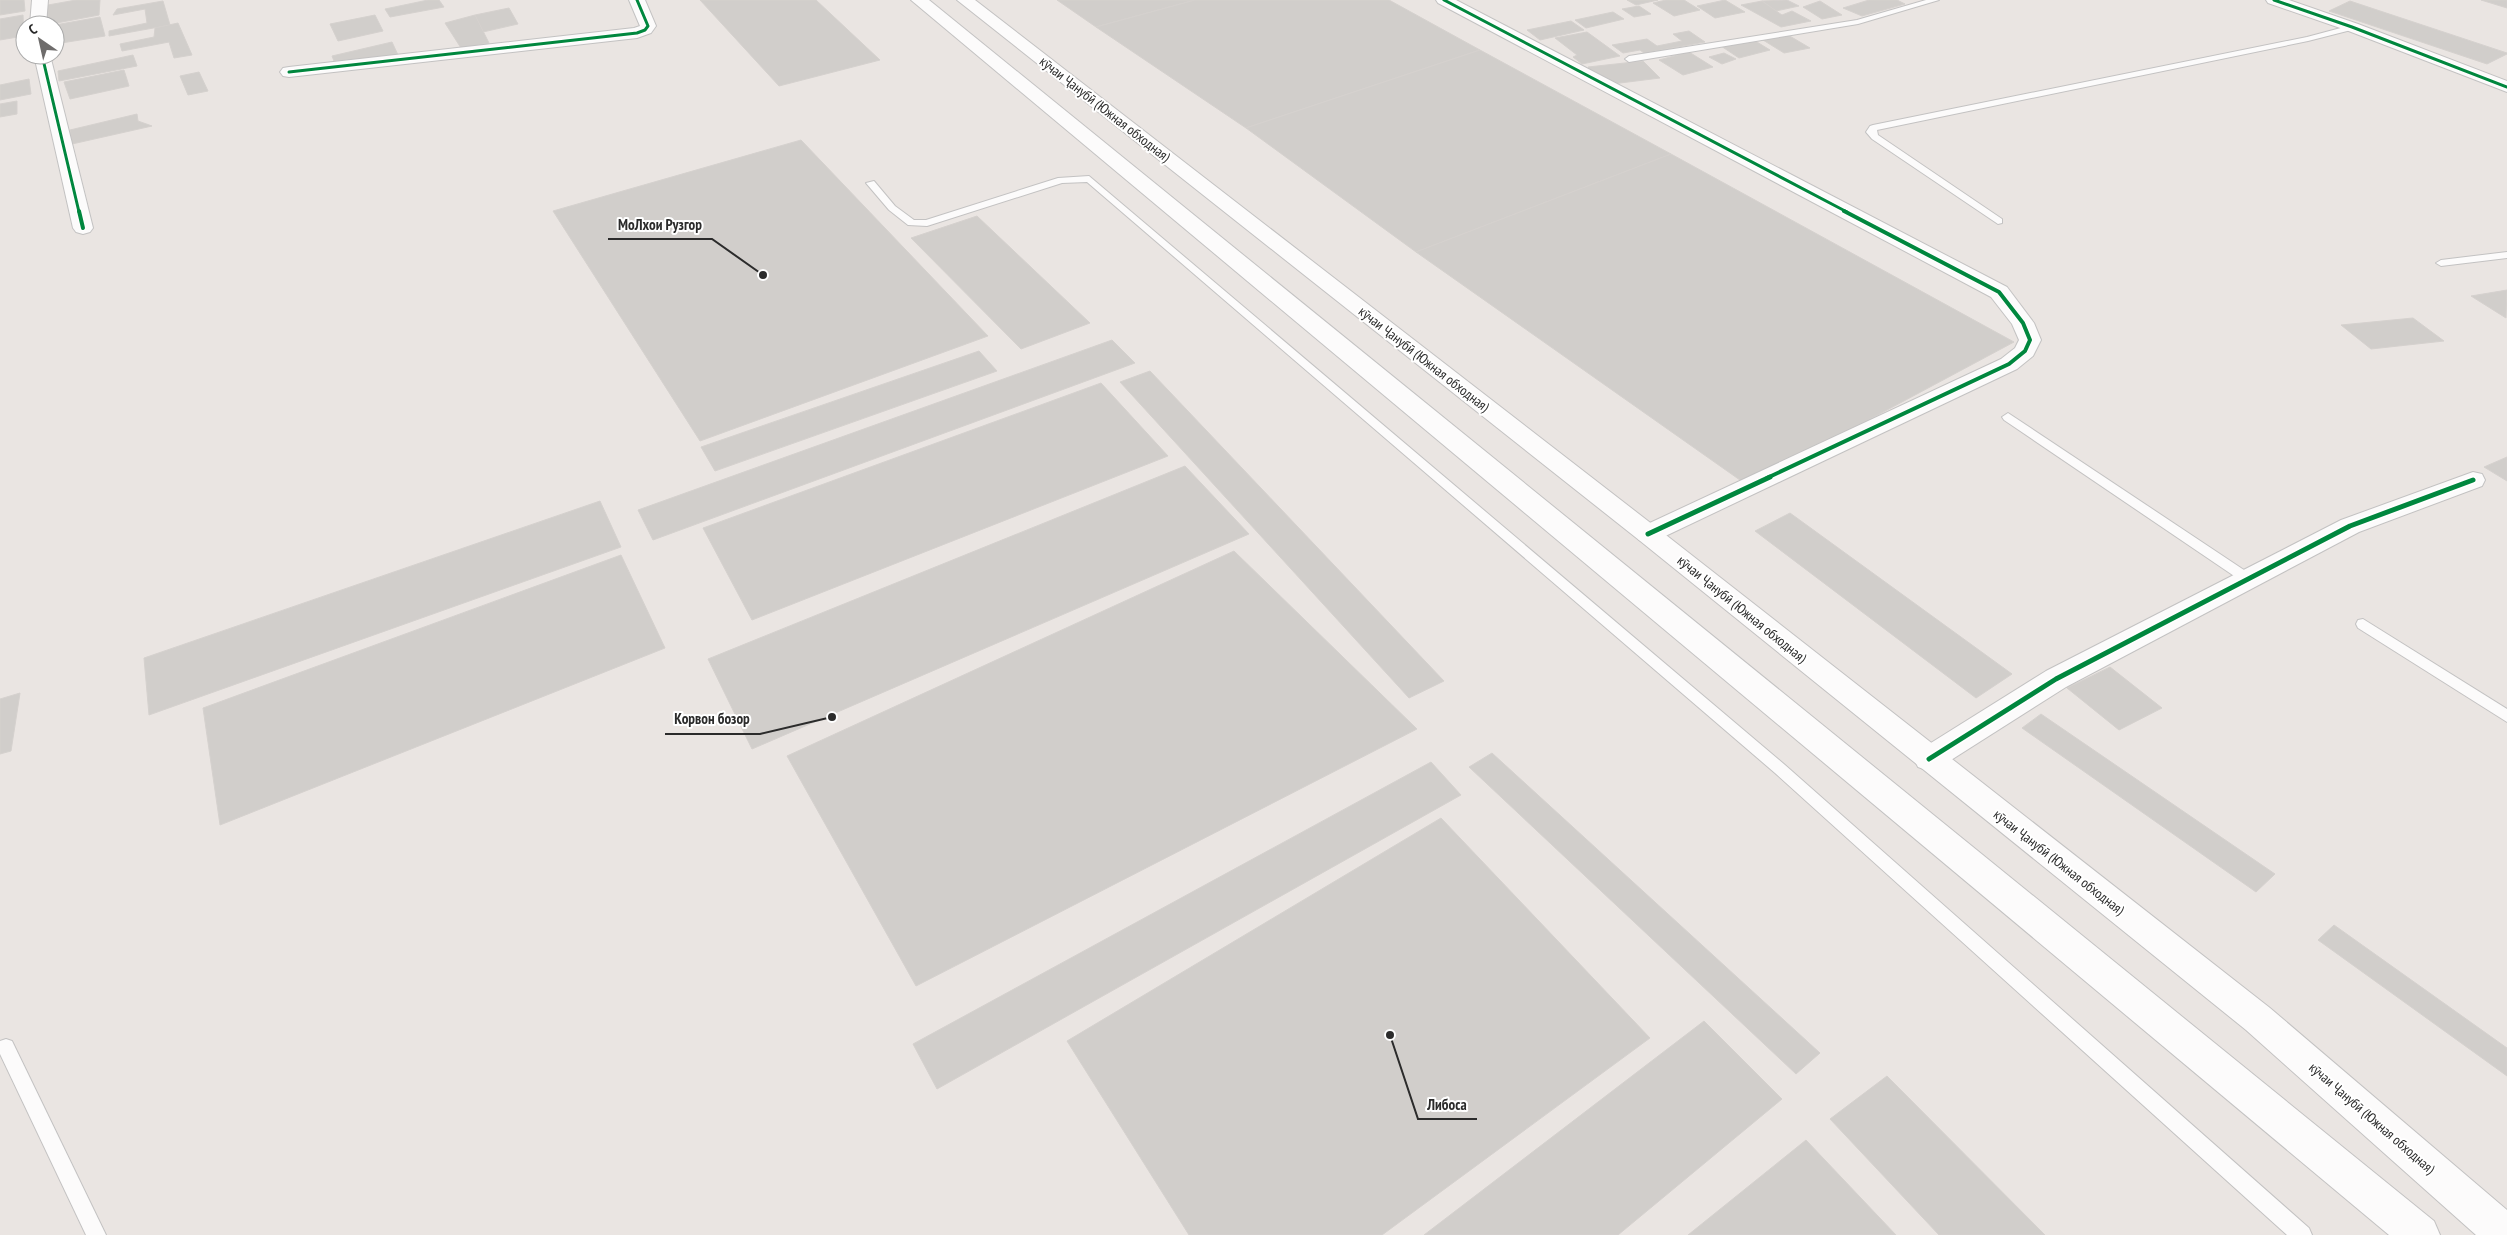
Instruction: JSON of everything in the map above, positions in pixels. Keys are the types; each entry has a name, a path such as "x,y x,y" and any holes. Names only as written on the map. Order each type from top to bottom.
{"main road":[{"path":"39,15 40,0"},
{"path":"289,72 638,33 646,30 648,26 637,0"},
{"path":"919,0 2420,1235"},
{"name":"кӯчаи Ҷанубӣ (Южная обходная)","path":"965,0 1648,534 1928,759 2258,1019 2506,1235"},
{"path":"1444,0 1999,292 2023,323 2030,340 2025,350 2009,364 1648,534"},
{"path":"2274,0 2352,27 2507,87"},
{"path":"44,65 83,228"},
{"path":"1928,759 2056,679 2350,526 2473,480"}],"lane":[{"path":"1628,59 1858,22 1935,0"},
{"path":"1998,221 1870,132 1873,128 2308,39 2352,27"},
{"path":"871,183 892,208 912,223 927,223 1061,180 1088,179 1780,769 2302,1235"},
{"path":"2441,264 2507,255"},
{"path":"2008,417 2248,580"},
{"path":"2363,624 2507,716"},
{"path":"6,1047 96,1235"}],"building":[{"path":"0,0 24,0 25,11 0,15"},
{"path":"76,0 100,0 99,15 65,21 65,15 47,15 48,5"},
{"path":"428,0 439,0 444,7 390,17 385,9"},
{"path":"700,0 816,0 880,60 779,86"},
{"path":"1057,0 1195,0 1096,27"},
{"path":"1195,0 1389,0 1480,50 1246,128 1096,27"},
{"path":"1627,0 1658,0 1636,5"},
{"path":"1666,0 1684,0 1700,10 1674,16 1653,3"},
{"path":"1725,0 1745,12 1715,18 1697,6"},
{"path":"1787,0 1799,6 1776,11 1762,1"},
{"path":"1869,0 1897,0 1905,4 1862,16 1843,8"},
{"path":"2481,0 2507,0 2507,8"},
{"path":"163,1 170,25 109,36 109,31 147,23 145,9 113,15 117,9"},
{"path":"1762,1 1782,15 1792,11 1811,21 1781,27 1741,5"},
{"path":"1820,1 1842,15 1822,19 1803,7"},
{"path":"2350,1 2507,54 2487,64 2329,11"},
{"path":"1639,6 1651,14 1634,17 1622,9"},
{"path":"509,8 518,24 483,32 475,15"},
{"path":"1613,12 1624,19 1586,28 1575,20"},
{"path":"375,15 383,31 338,41 330,24"},
{"path":"475,15 489,43 461,48 445,23"},
{"path":"15,16 15,38 0,40 0,19"},
{"path":"100,17 105,36 65,42 65,23"},
{"path":"1571,21 1584,30 1540,40 1527,30"},
{"path":"178,23 192,55 174,58 169,42 122,51 120,44 154,37 155,28"},
{"path":"1689,31 1705,42 1644,53 1640,50 1623,53 1612,45 1647,39 1657,46 1682,41 1673,34"},
{"path":"1587,32 1620,56 1582,64 1573,57 1577,55 1555,38"},
{"path":"1788,35 1810,48 1784,53 1763,40"},
{"path":"1752,39 1770,50 1739,58 1718,44"},
{"path":"392,42 398,55 334,61 332,56"},
{"path":"1480,50 1671,154 1416,252 1246,128"},
{"path":"1689,52 1713,67 1683,75 1659,60"},
{"path":"1724,53 1736,59 1722,64 1709,57"},
{"path":"133,55 137,66 59,81 58,71"},
{"path":"1643,61 1660,78 1604,85 1588,67"},
{"path":"124,70 129,86 70,99 64,82"},
{"path":"199,72 208,91 188,95 180,76"},
{"path":"29,79 31,94 0,100 0,85"},
{"path":"17,101 17,114 0,117 0,104"},
{"path":"137,114 138,121 152,126 72,144 70,130"},
{"path":"801,140 988,336 700,441 553,211"},
{"path":"1671,154 2014,342 1747,485 1416,252"},
{"path":"977,216 1090,323 1021,349 911,238"},
{"path":"2507,290 2506,318 2471,296"},
{"path":"2413,318 2444,341 2371,349 2341,325"},
{"path":"1112,340 1135,363 653,540 638,510"},
{"path":"979,351 997,371 715,471 701,447"},
{"path":"1150,371 1444,681 1409,698 1120,382"},
{"path":"1101,383 1168,456 752,620 703,528"},
{"path":"2507,457 2507,481 2484,467"},
{"path":"1185,466 1249,534 752,749 708,659"},
{"path":"600,501 621,547 149,715 144,658"},
{"path":"1790,513 2012,674 1976,698 1755,531"},
{"path":"1234,551 1417,729 916,986 787,756"},
{"path":"621,555 665,648 220,825 203,708"},
{"path":"2110,667 2162,708 2119,730 2067,688"},
{"path":"20,693 11,751 0,754 0,699"},
{"path":"2041,714 2275,874 2256,892 2022,728"},
{"path":"1492,753 1820,1053 1796,1074 1469,767"},
{"path":"1431,762 1461,795 937,1089 913,1044"},
{"path":"1441,818 1650,1038 1382,1235 1189,1235 1067,1041"},
{"path":"2334,925 2507,1048 2507,1076 2318,940"},
{"path":"1704,1021 1782,1099 1618,1235 1424,1235"},
{"path":"1887,1076 2045,1235 1939,1235 1830,1119"},
{"path":"1806,1140 1896,1235 1688,1235"}],"cycle path":[{"path":"289,72 637,33 645,30 648,26 637,0"},
{"path":"1444,0 1999,292 2023,323 2030,340 2025,351 2009,364 1648,534"},
{"path":"2274,0 2352,27 2507,87"},
{"path":"44,65 83,228"},
{"path":"1929,759 2056,679 2350,526 2473,480"}],"place":[{"name":"МоЛхои Рузгор","path":"763,275"},
{"name":"Корвон бозор","path":"832,717"},
{"name":"Либоса","path":"1390,1035"}]}
